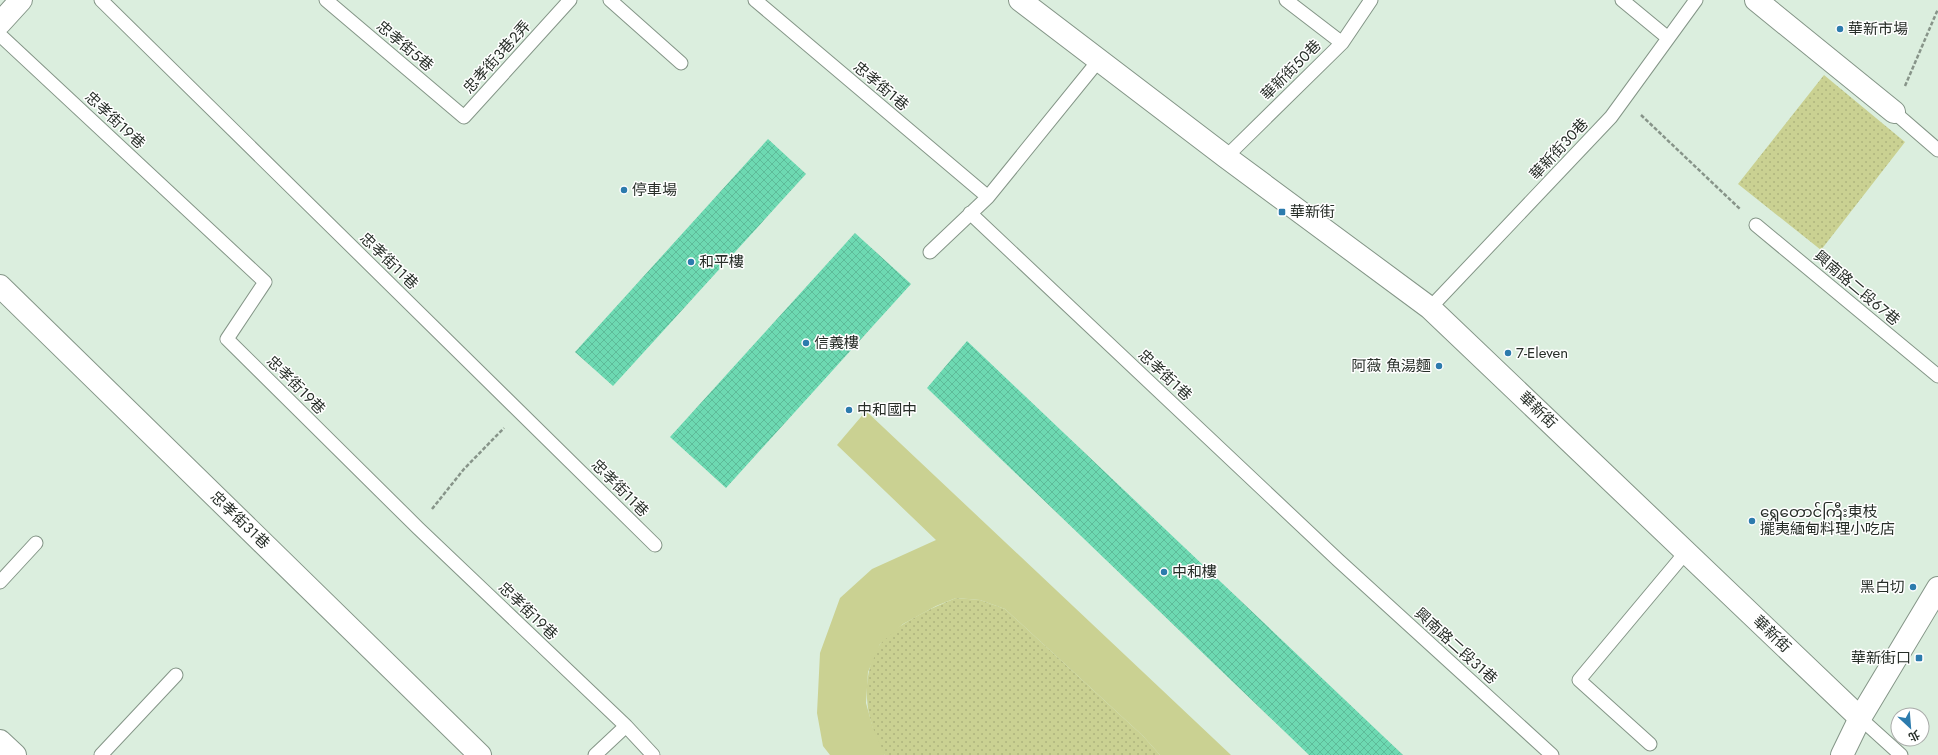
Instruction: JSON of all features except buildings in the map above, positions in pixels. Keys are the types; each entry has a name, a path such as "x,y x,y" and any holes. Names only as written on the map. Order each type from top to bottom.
{"street":[{"path":"0,23 21,0"},
{"name":"華新街","path":"1020,0 1226,157 1430,308 1860,718"},
{"path":"1756,0 1894,112"},
{"name":"忠孝街31巷","path":"0,286 480,755"},
{"path":"1842,755 1860,718 1938,588"},
{"path":"0,741 15,755"}],"lane":[{"name":"忠孝街11巷","path":"101,0 655,545"},
{"name":"忠孝街5巷","path":"326,0 464,117"},
{"name":"忠孝街3巷2弄","path":"464,117 570,0"},
{"path":"610,0 681,63"},
{"name":"忠孝街1巷","path":"755,0 988,197"},
{"path":"1286,0 1342,43"},
{"name":"華新街50巷","path":"1226,157 1342,43 1371,0"},
{"path":"1622,0 1668,38"},
{"name":"華新街30巷","path":"1430,308 1605,123 1622,103 1696,0"},
{"name":"忠孝街19巷","path":"0,35 266,282 227,339 418,528 626,726 653,755"},
{"path":"930,252 988,197 1100,60"},
{"path":"1894,112 1938,150"},
{"name":"忠孝街1巷","path":"970,213 1338,560"},
{"name":"興南路二段67巷","path":"1756,225 1938,376"},
{"path":"0,582 36,543"},
{"path":"1650,744 1579,680 1686,552"},
{"name":"興南路二段31巷","path":"1338,560 1552,755"},
{"path":"101,755 176,675"},
{"path":"1860,718 1901,755"},
{"path":"595,755 626,726"}],"path":[{"path":"1894,112 1938,9"},
{"path":"1622,103 1642,116 1756,225"},
{"path":"418,528 464,469 520,412"}],"green space":[{"path":"1824,75 1905,142 1821,250 1738,184"},
{"path":"866,411 1231,755 1160,755 1143,736 1005,609 980,600 956,598 936,606 903,624 880,644 868,672 866,703 873,728 885,755 830,755 823,746 817,713 820,653 840,598 872,569 936,540 837,445"},
{"path":"956,598 980,600 1005,609 1143,736 1160,755 885,755 882,752 876,738 870,718 867,699 869,671 875,653 880,644 894,630 926,611"}],"place":[{"name":"華新市場","path":"1840,29"},
{"name":"停車場","path":"624,190"},
{"name":"華新街","path":"1282,212"},
{"name":"和平樓","path":"691,262"},
{"name":"信義樓","path":"806,343"},
{"name":"7-Eleven","path":"1508,353"},
{"name":"阿薇 魚湯麵","path":"1439,366"},
{"name":"中和國中","path":"849,410"},
{"name":"ရွှေတောင်ကြီး東枝 擺夷緬甸料理小吃店","path":"1752,521"},
{"name":"中和樓","path":"1164,572"},
{"name":"黑白切","path":"1913,587"},
{"name":"華新街口","path":"1919,658"}]}
